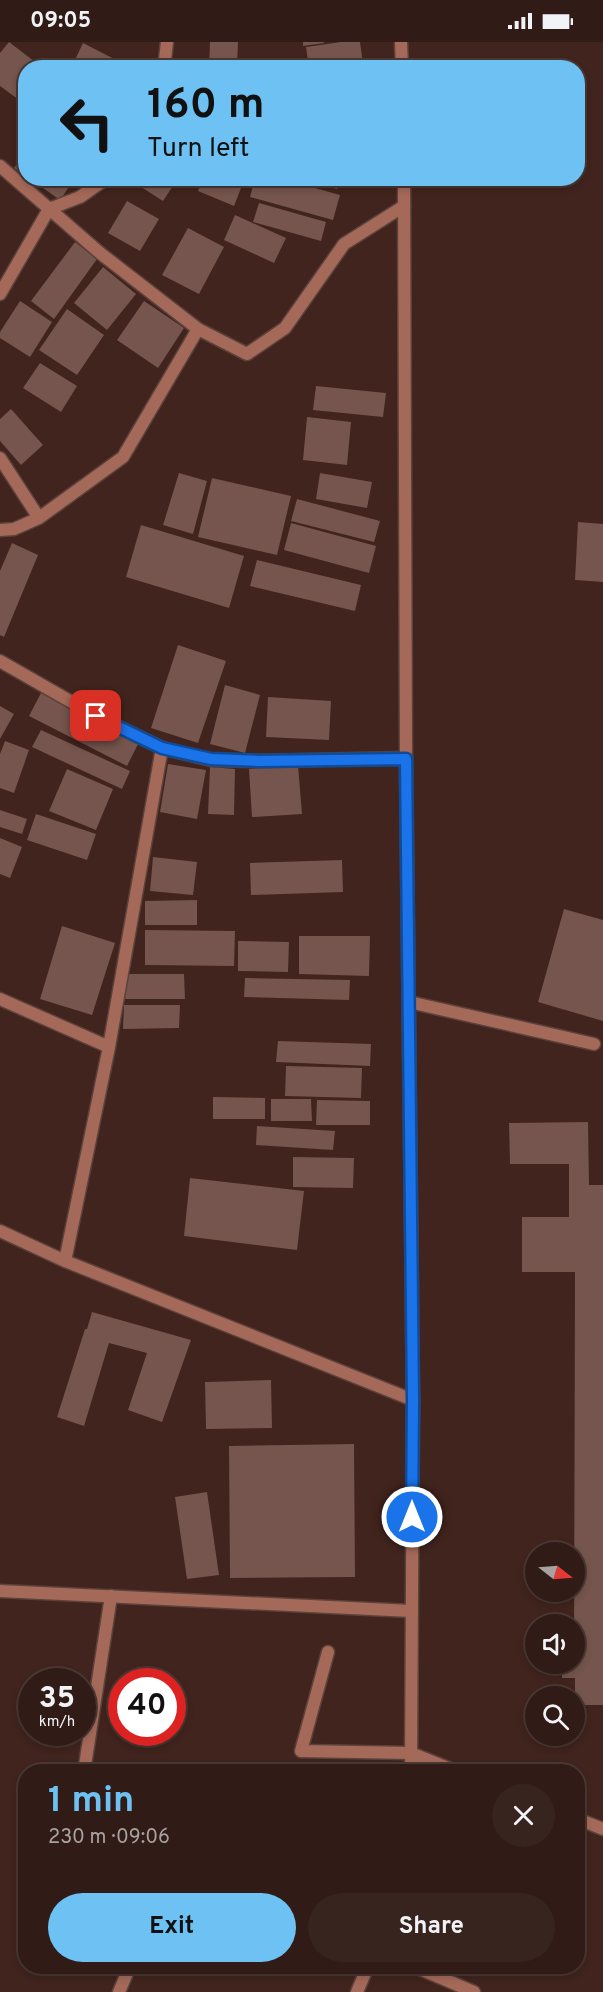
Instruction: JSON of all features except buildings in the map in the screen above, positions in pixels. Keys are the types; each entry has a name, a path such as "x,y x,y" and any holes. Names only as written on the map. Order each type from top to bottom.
{"street":[{"path":"165,60 167,42"},
{"path":"401,42 402,60"},
{"path":"0,166 18,182"},
{"path":"22,186 100,253 198,329 247,354 285,328 344,244 404,206"},
{"path":"0,294 49,210 81,197 95,186"},
{"path":"404,186 406,759 413,1400 411,1764"},
{"path":"0,530 14,530 39,518 123,457 198,329"},
{"path":"0,458 39,518"},
{"path":"0,661 96,716 162,748 221,760 406,759"},
{"path":"65,1261 109,1047 162,748"},
{"path":"0,999 109,1047"},
{"path":"409,1002 594,1044"},
{"path":"0,1231 65,1261 413,1400"},
{"path":"0,1591 411,1611"},
{"path":"85,1764 111,1596"},
{"path":"328,1652 301,1751 411,1753 438,1764"},
{"path":"585,1822 603,1829"},
{"path":"119,1992 127,1974"},
{"path":"357,1992 365,1974"},
{"path":"432,1974 474,1992"}],"route":[{"path":"96,716 162,748 211,759 260,761 406,759 413,1400 412,1517"}]}
